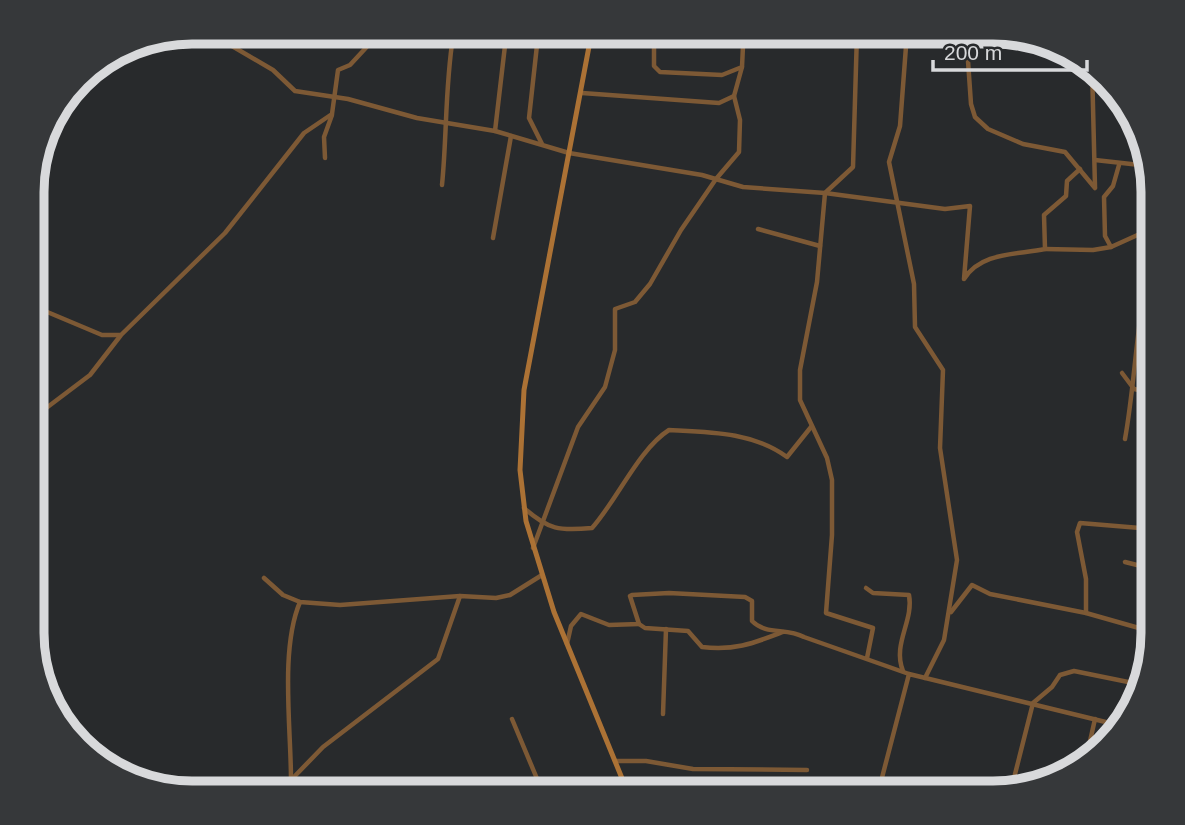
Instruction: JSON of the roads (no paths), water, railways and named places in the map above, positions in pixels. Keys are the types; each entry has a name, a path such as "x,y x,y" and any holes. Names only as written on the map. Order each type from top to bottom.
{"street":[{"path":"229,44 273,70 295,90 448,124 495,131 569,153 716,179 743,187 825,193 946,209 970,206 964,279 972,266 983,260 1045,249 1093,250 1111,247 1141,233"},
{"path":"325,158 324,137 332,114 338,70 349,65 369,44"},
{"path":"442,185 448,124 447,75 452,44"},
{"path":"495,131 505,44"},
{"path":"537,44 529,118 542,145"},
{"path":"590,44 521,417 520,470 524,508 533,548 567,645 623,781"},
{"path":"654,44 654,66 660,72 722,75 742,66"},
{"path":"533,548 578,427 605,387 615,350 615,309 635,302 650,284 681,230 716,179 739,152 740,120 734,96 742,66 743,44"},
{"path":"856,44 853,167 825,193 814,302 800,370 800,400 828,458 832,480 832,535 826,613 873,628 867,658"},
{"path":"906,44 900,126 889,162 914,284 915,327 943,370 940,448 957,560 944,640 925,678"},
{"path":"967,44 971,104 975,117 988,129 1023,144 1065,152 1095,188 1092,82"},
{"path":"582,93 700,103 719,103 734,96"},
{"path":"44,410 90,375 121,335 225,233 304,133 332,114"},
{"path":"493,239 511,136"},
{"path":"1094,160 1139,166"},
{"path":"1111,247 1105,236 1104,197 1113,186 1119,165"},
{"path":"1045,249 1044,215 1066,196 1067,181 1080,169"},
{"path":"758,229 820,246"},
{"path":"44,311 102,335 121,335"},
{"path":"1125,439 1134,389 1141,313"},
{"path":"1122,373 1134,389 1141,390"},
{"path":"524,508 543,524 561,530 592,528 610,508 644,457 669,430 722,432 753,440 787,457 811,427"},
{"path":"1086,613 1086,579 1077,532 1080,523 1141,528"},
{"path":"1125,562 1141,566"},
{"path":"264,578 283,595 300,602 340,606 460,596 503,597 542,575"},
{"path":"950,613 972,585 990,594 1086,613 1141,629"},
{"path":"866,588 873,593 909,595 909,609 899,652 906,673 881,781"},
{"path":"639,624 630,596 669,593 750,598 752,621 760,628 775,631 791,629 804,637 906,673 1111,723"},
{"path":"291,779 323,747 438,659 460,596"},
{"path":"291,779 289,650 292,619 300,602"},
{"path":"567,645 571,626 581,614 609,625 639,624 645,628 688,631 702,647 716,648 746,647 791,629"},
{"path":"663,714 666,629"},
{"path":"1014,779 1033,703 1066,671 1132,683"},
{"path":"512,719 538,781"},
{"path":"1089,747 1095,719"},
{"path":"615,761 646,761 693,769 807,769"}]}
